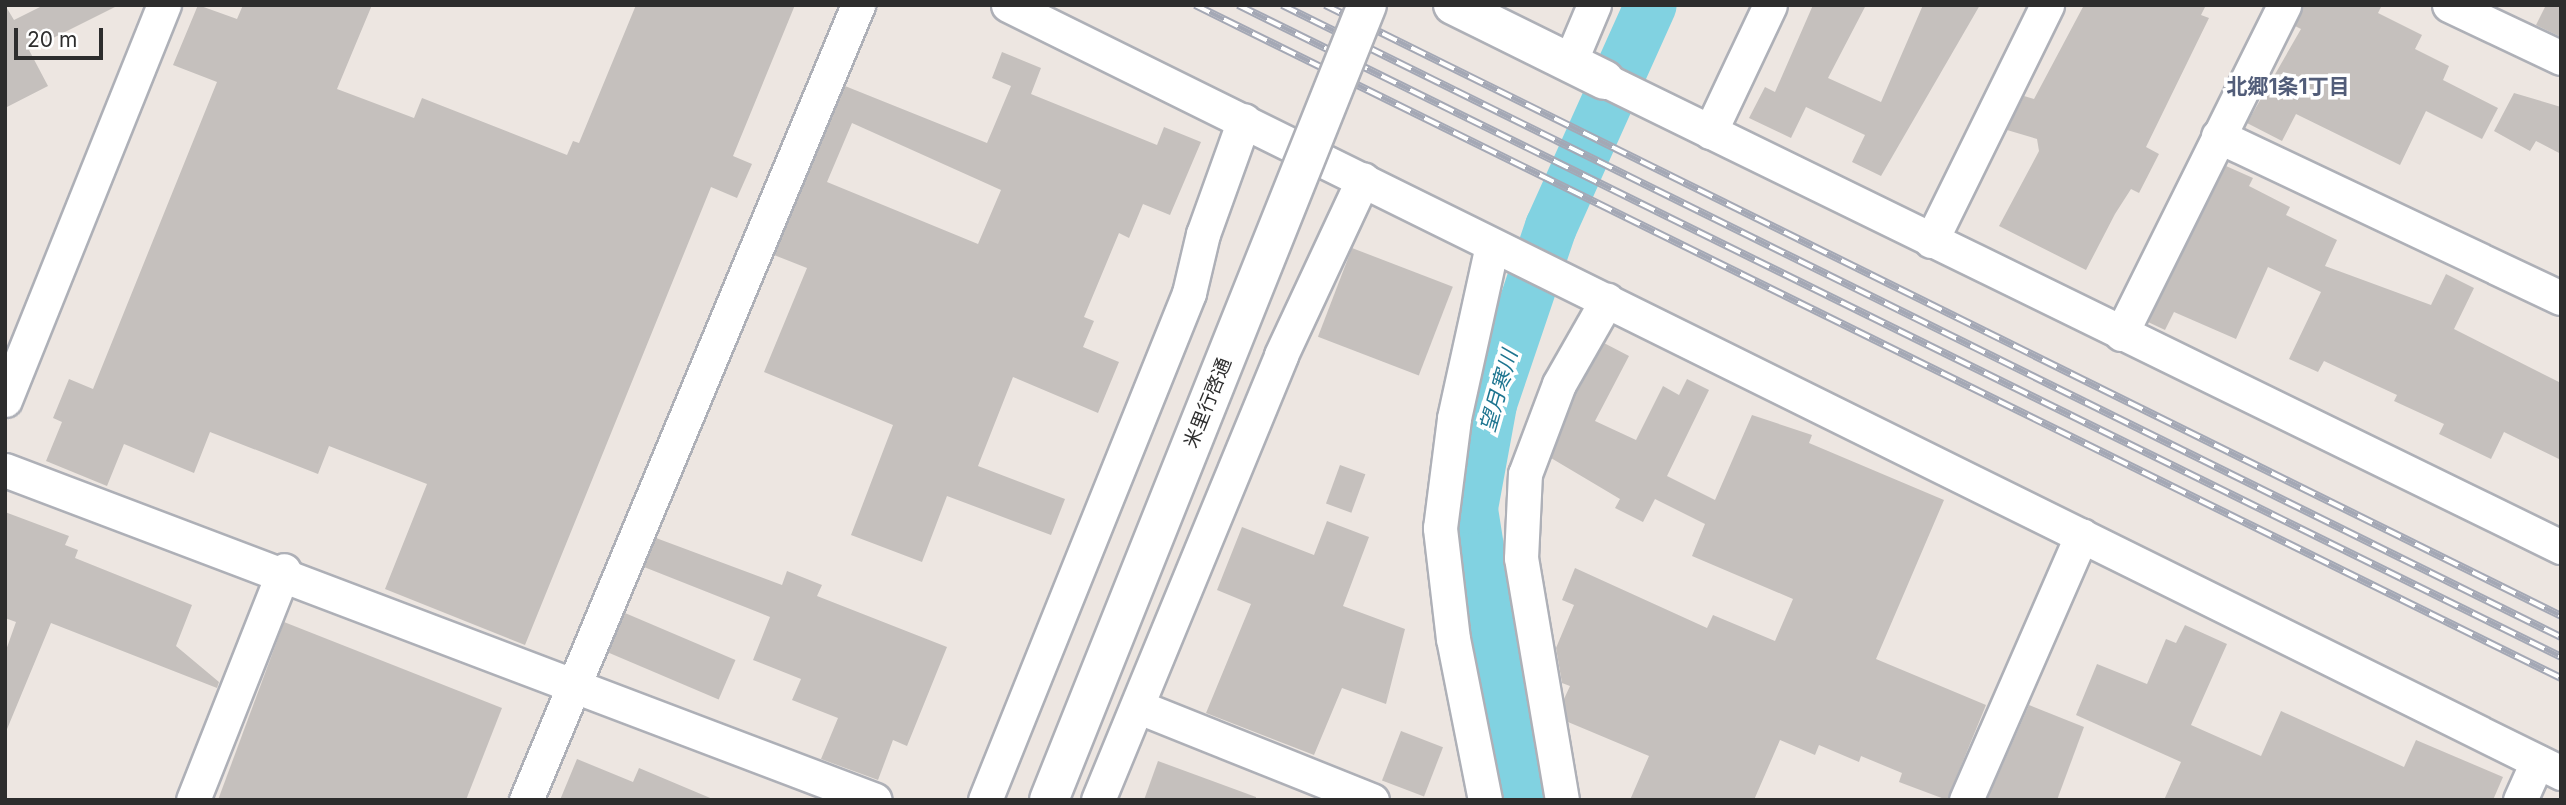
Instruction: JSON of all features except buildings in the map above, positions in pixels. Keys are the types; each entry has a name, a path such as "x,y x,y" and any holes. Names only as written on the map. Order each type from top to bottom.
{"street":[{"path":"5,400 164,5"},
{"path":"526,800 858,5"},
{"path":"1008,5 2549,767 2520,800"},
{"name":"米里行啓通","path":"1049,800 1367,5"},
{"path":"1453,5 2561,547"},
{"path":"1570,62 1594,5"},
{"path":"1710,132 1770,5"},
{"path":"1931,241 2047,5"},
{"path":"2122,334 2284,5"},
{"path":"2449,5 2561,58"},
{"path":"985,800 1189,293 1203,234 1244,121"},
{"path":"2218,136 2561,298"},
{"path":"1098,800 1139,707 1281,355 1363,179"},
{"path":"1485,800 1453,639 1440,528 1454,418 1492,245"},
{"path":"1562,800 1521,558 1525,474 1559,384 1599,296"},
{"path":"5,470 284,570 875,800"},
{"path":"1966,800 2082,535"},
{"path":"192,800 284,570"},
{"path":"1139,707 1372,800"}],"waterway":[{"name":"望月寒川","path":"1518,800 1472,508 1491,404 1551,227 1651,5"}],"railway":[{"path":"1195,5 2561,678"},
{"path":"1238,5 2561,657"},
{"path":"1282,5 2561,637"},
{"path":"1325,5 2561,616"}],"district":[{"name":"北郷1条1丁目","path":"2288,87"}]}
